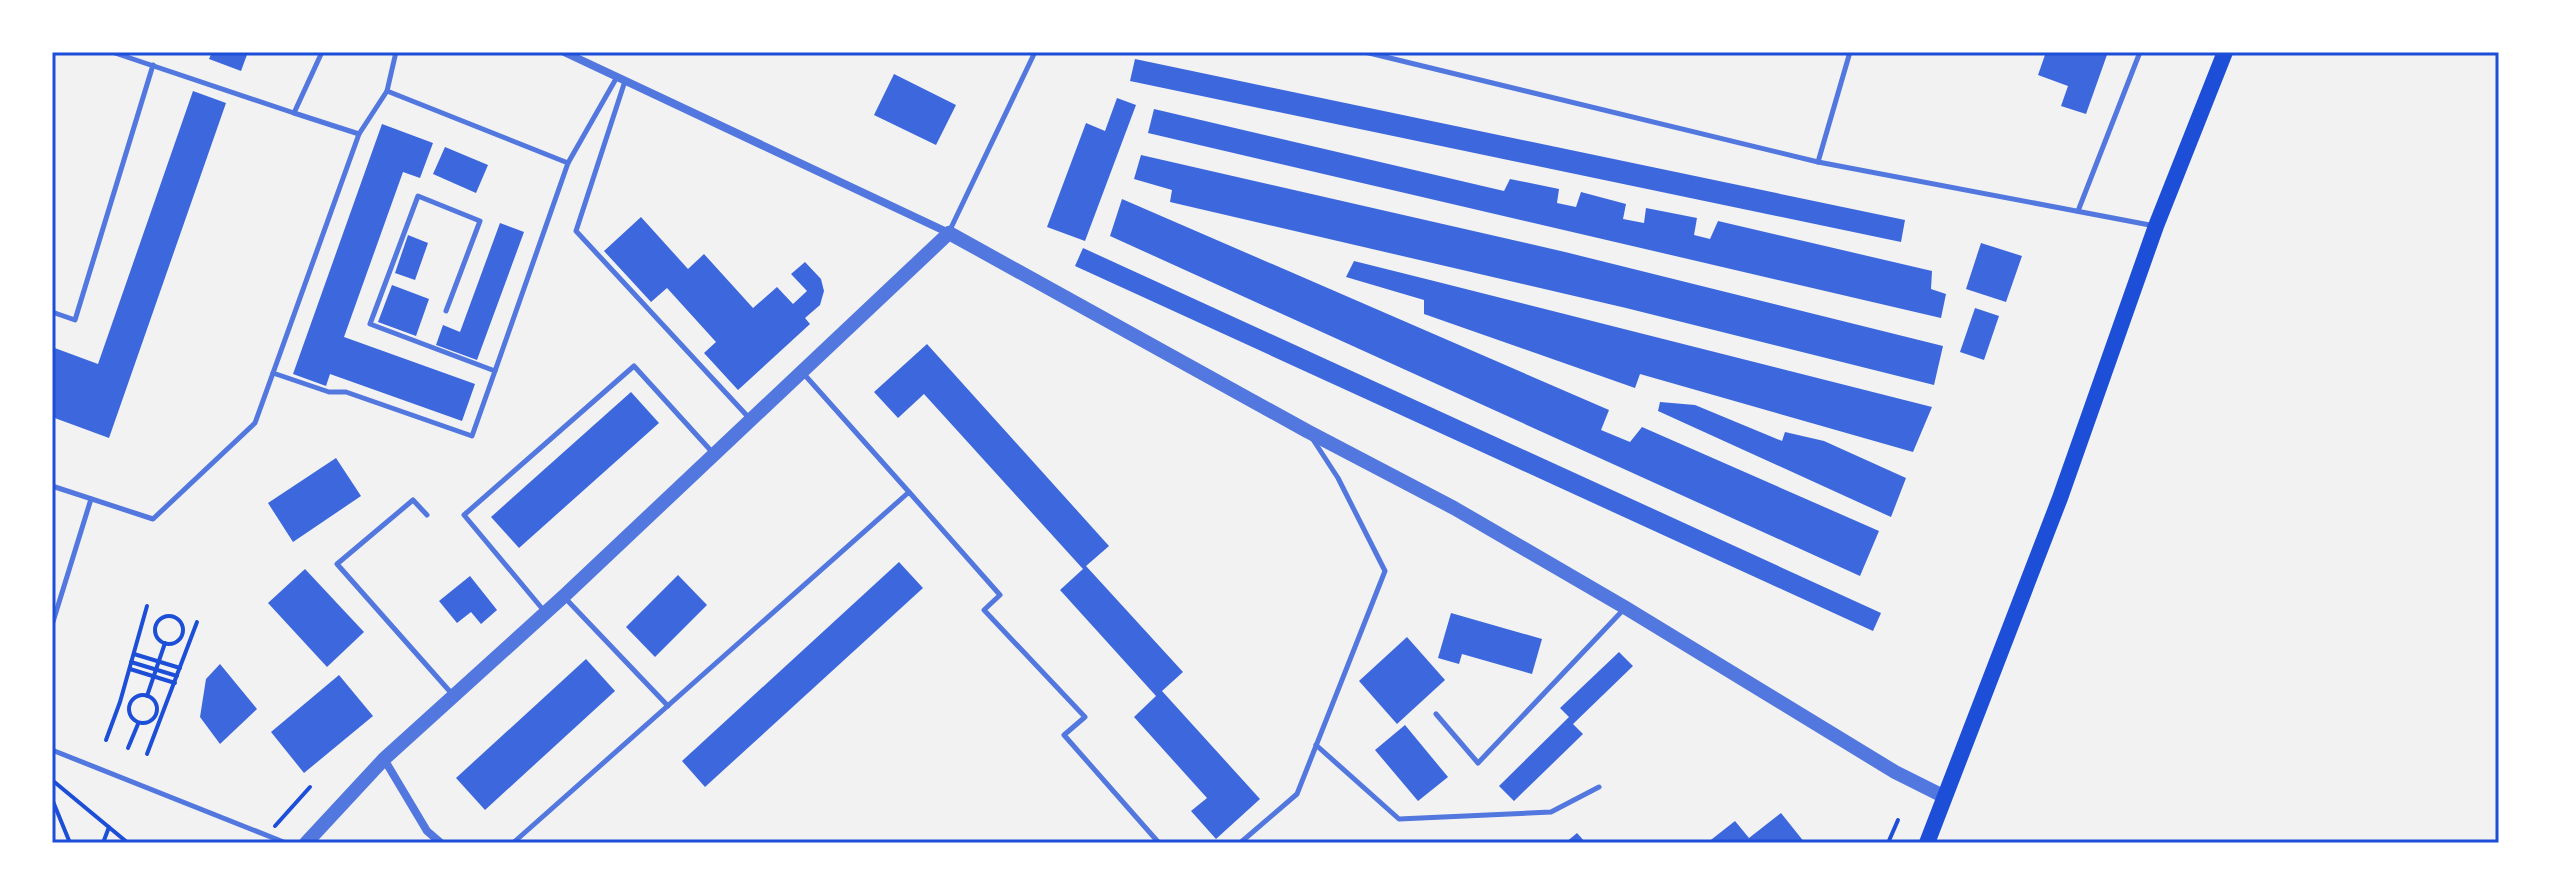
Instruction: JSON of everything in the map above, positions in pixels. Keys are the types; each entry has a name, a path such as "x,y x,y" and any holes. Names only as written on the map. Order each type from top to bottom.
{"main road":[{"path":"1927,843 2060,498 2156,226 2225,52"}],"street":[{"path":"564,52 949,233 1307,431 1454,508 1626,608 1895,772 1945,797"},
{"path":"306,843 384,759 546,613 949,233"},
{"path":"384,759 427,831 441,843"}],"lane":[{"path":"112,52 359,134"},
{"path":"294,113 322,52"},
{"path":"52,486 153,519 255,423 359,134 387,91 396,52"},
{"path":"949,233 1035,52"},
{"path":"1365,52 1818,162 2156,226"},
{"path":"1818,162 1850,52"},
{"path":"2078,211 2140,52"},
{"path":"52,312 75,320 153,65"},
{"path":"273,373 329,392 346,392 472,436 568,163 621,79"},
{"path":"621,79 576,231 751,421"},
{"path":"387,91 568,163"},
{"path":"446,311 480,221 418,196 370,324 495,371"},
{"path":"546,613 464,515 634,366 715,455"},
{"path":"803,372 1000,595 984,610 1085,717 1064,735 1159,843"},
{"path":"1240,843 1297,794 1385,571 1338,478 1307,431"},
{"path":"513,843 909,492"},
{"path":"52,625 91,499"},
{"path":"427,515 413,500 337,564 454,696"},
{"path":"564,596 668,706"},
{"path":"1436,714 1478,763 1626,608"},
{"path":"1316,745 1399,819 1551,812 1599,787"},
{"path":"52,750 286,843"}],"path":[{"path":"106,740 147,606"},
{"path":"165,617 174,617 182,623 183,635 176,643 165,643 157,636 156,627 165,617"},
{"path":"147,754 197,622"},
{"path":"143,623 156,627"},
{"path":"183,635 191,638"},
{"path":"147,696 165,643"},
{"path":"134,654 180,668"},
{"path":"131,662 177,676"},
{"path":"130,669 175,683"},
{"path":"147,696 155,703 156,714 148,723 138,723 131,717 129,705 135,697 147,696"},
{"path":"120,702 129,705"},
{"path":"156,714 162,716"},
{"path":"128,748 138,723"},
{"path":"52,780 128,843"},
{"path":"267,835 310,787"},
{"path":"52,799 70,843"},
{"path":"1888,843 1898,820"},
{"path":"103,843 109,827"}],"building":[{"path":"212,52 248,52 241,71 209,59"},
{"path":"2046,52 2108,52 2086,114 2061,106 2068,86 2038,75"},
{"path":"1135,59 1905,220 1901,242 1130,81"},
{"path":"894,74 956,105 936,145 874,115"},
{"path":"193,91 226,103 109,438 52,417 52,347 98,364"},
{"path":"1117,98 1136,105 1085,241 1047,227 1086,123 1105,131"},
{"path":"1154,109 1504,191 1510,179 1559,189 1557,203 1576,207 1581,192 1626,204 1623,219 1644,223 1646,208 1697,218 1694,235 1710,239 1718,221 1932,271 1931,289 1946,294 1941,318 1148,133"},
{"path":"382,124 433,143 420,178 403,172 344,337 475,384 462,421 330,374 326,386 293,374"},
{"path":"445,147 488,165 476,193 433,174"},
{"path":"1141,155 1565,252 1943,346 1934,385 1626,308 1170,202 1172,190 1134,179"},
{"path":"1122,199 1609,410 1601,430 1630,442 1642,427 1879,531 1860,576 1110,236"},
{"path":"641,217 688,269 704,254 753,308 777,287 793,304 807,291 791,274 805,262 821,279 824,291 820,305 805,318 810,324 738,390 704,353 716,342 667,288 651,302 604,251"},
{"path":"500,223 524,232 477,360 436,345 443,325 460,332"},
{"path":"408,235 428,243 415,280 395,273"},
{"path":"1981,243 2022,256 2006,302 1966,289"},
{"path":"1083,248 1881,613 1873,631 1075,266"},
{"path":"1354,261 1932,407 1913,452 1640,374 1635,388 1424,314 1424,300 1346,277"},
{"path":"392,285 429,299 416,336 378,322"},
{"path":"1975,308 1999,316 1984,360 1960,352"},
{"path":"927,344 1109,546 1086,566 1183,672 1162,691 1260,799 1216,839 1191,811 1207,798 1134,717 1156,696 1060,590 1083,569 924,394 898,418 874,392"},
{"path":"631,392 659,423 519,548 491,517"},
{"path":"1660,402 1695,405 1782,441 1785,432 1824,441 1906,478 1891,517 1658,411"},
{"path":"336,458 361,496 293,542 268,503"},
{"path":"899,562 923,588 705,787 682,761"},
{"path":"305,569 364,632 327,667 268,603"},
{"path":"678,575 707,605 655,657 626,627"},
{"path":"470,576 497,610 481,624 471,612 457,623 439,601"},
{"path":"1451,613 1542,639 1532,674 1462,654 1459,664 1438,658"},
{"path":"1407,637 1445,680 1397,724 1359,681"},
{"path":"1619,652 1633,666 1573,724 1583,734 1514,801 1499,786 1569,717 1560,708"},
{"path":"586,659 615,691 485,810 456,778"},
{"path":"220,664 257,709 220,744 200,717 206,679"},
{"path":"339,675 373,716 304,773 271,732"},
{"path":"1405,725 1448,777 1418,801 1375,750"},
{"path":"1781,813 1805,843 1707,843 1735,821 1749,838"},
{"path":"1577,833 1586,843 1565,843"}]}
